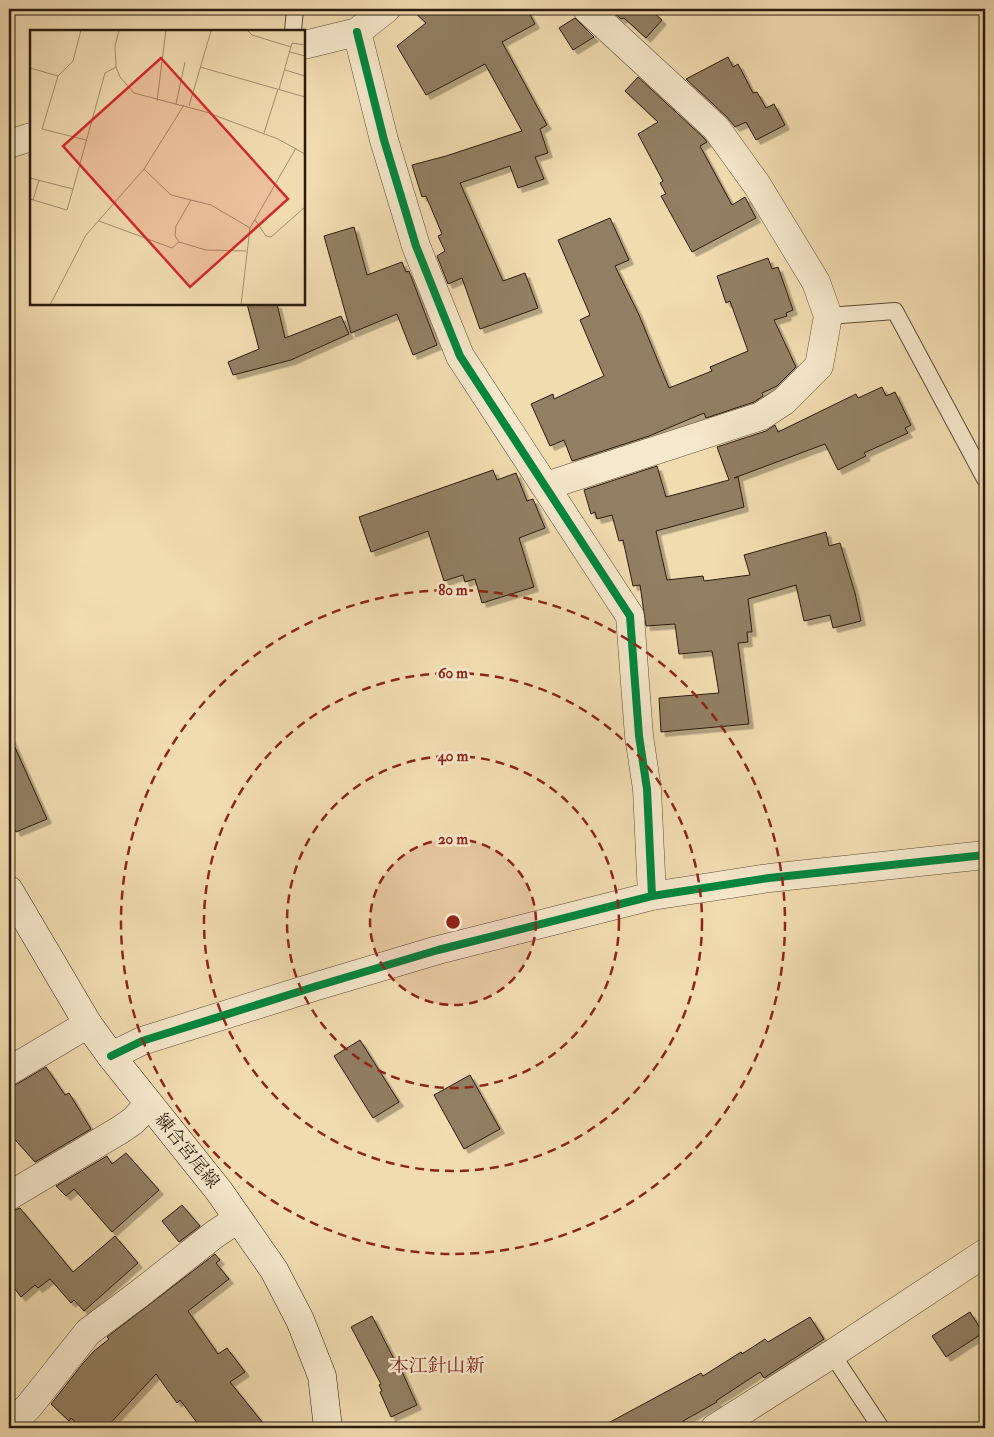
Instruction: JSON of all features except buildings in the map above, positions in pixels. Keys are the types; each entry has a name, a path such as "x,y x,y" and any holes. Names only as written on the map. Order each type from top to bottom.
{"street":[{"path":"305,45 357,32 386,9"},
{"path":"546,486 761,416 784,401 820,366 828,316 816,282 757,185 716,128 587,9"},
{"path":"357,32 384,140 416,246 460,356 630,616 639,736 647,789 652,896"},
{"path":"9,144 30,137"},
{"path":"111,1056 142,1042 420,955 652,896 769,878 985,855"},
{"name":"練合宮尾線","path":"9,890 88,1024 111,1056 219,1191 274,1270 300,1320 322,1376 328,1428"},
{"path":"9,1071 88,1024"},
{"path":"9,1196 120,1130 149,1104"},
{"path":"9,1427 30,1405 88,1332 214,1234 238,1218"},
{"path":"715,1428 832,1354 985,1253"}],"lane":[{"path":"293,30 296,9"},
{"path":"828,316 895,311 985,479"},
{"path":"832,1354 881,1428"}],"cycle path":[{"path":"357,32 384,140 416,246 460,356 630,616 639,736 647,789 652,896"},
{"path":"111,1056 142,1041 438,950 652,896 769,878 985,855"}],"district":[{"name":"本江針山新","path":"437,1366"}]}
